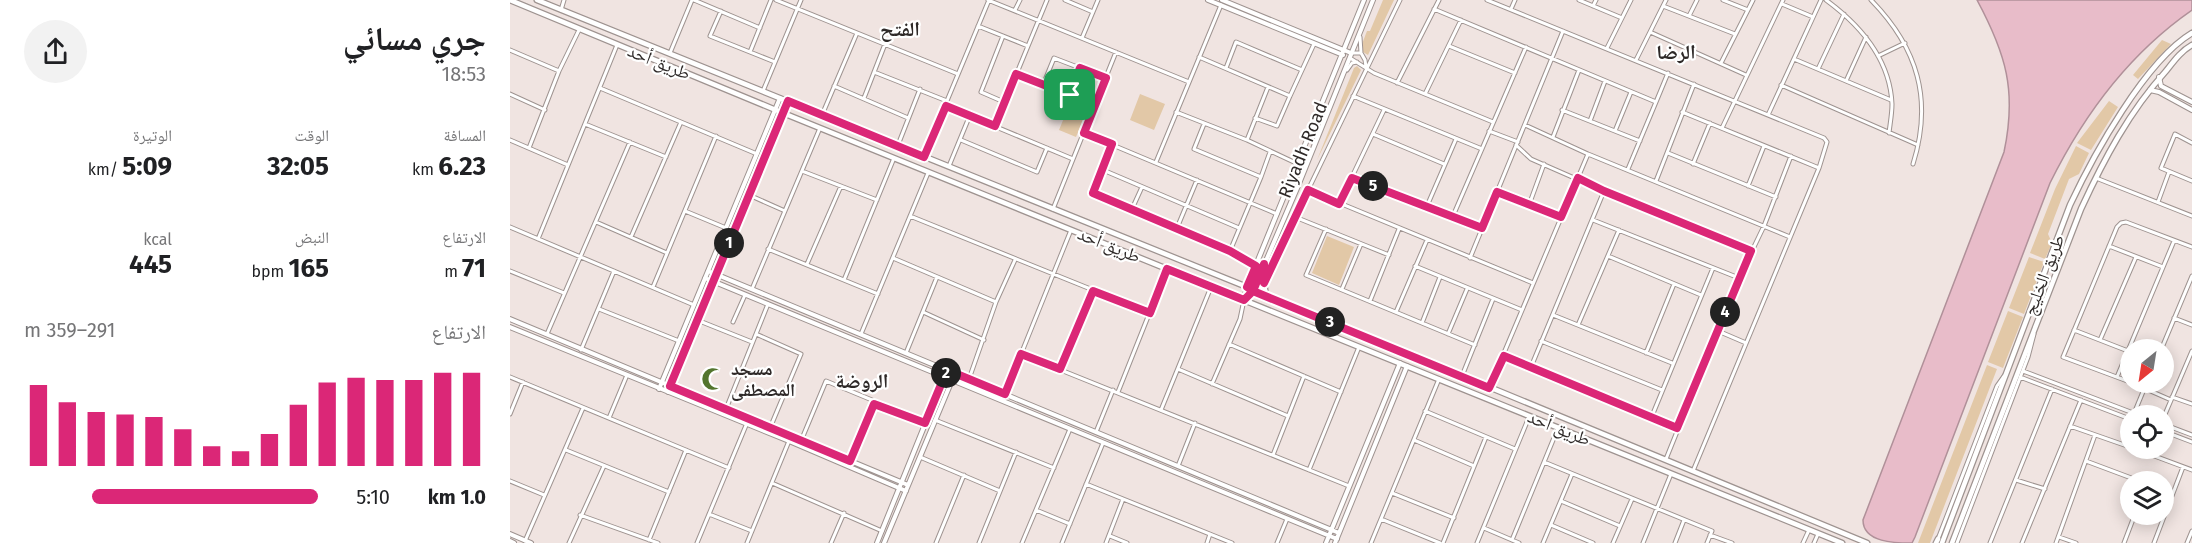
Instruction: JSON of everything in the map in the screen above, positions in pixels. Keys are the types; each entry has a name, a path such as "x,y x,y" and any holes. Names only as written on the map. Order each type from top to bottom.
{"main road":[{"name":"طريق أحد","path":"510,0 775,110 1842,543"},
{"name":"طريق أحد","path":"537,0 1247,287 1867,543"},
{"name":"طريق الخليج","path":"1938,542 1952,516 2070,206 2088,168 2156,66 2192,33"},
{"name":"طريق الخليج","path":"1952,543 2095,177 2122,127 2149,90 2184,50 2192,45"},
{"path":"1264,264 1266,296"}],"street":[{"path":"561,10 564,0"},
{"path":"670,53 693,0 760,28"},
{"path":"750,52 771,0"},
{"path":"776,0 958,74"},
{"path":"763,91 801,0"},
{"path":"924,157 989,0 1189,82"},
{"path":"1015,10 1020,0"},
{"path":"995,126 1047,0"},
{"path":"1082,38 1098,0"},
{"path":"1208,0 1221,3 1343,52 1397,83 1493,122"},
{"name":"Riyadh Road","path":"1244,300 1247,287 1365,0"},
{"path":"1212,384 1240,319 1244,300 1253,291 1373,0"},
{"path":"1264,283 1365,66 1400,0"},
{"path":"1397,83 1439,0"},
{"path":"1488,0 1824,138 1827,142 1819,168 1693,471"},
{"path":"1510,9 1515,0"},
{"path":"1579,0 1622,18"},
{"path":"1593,6 1596,0"},
{"path":"1607,48 1631,0"},
{"path":"1636,60 1666,0"},
{"path":"1689,16 1697,0"},
{"path":"1723,0 1748,10"},
{"path":"1720,63 1753,0"},
{"path":"1768,115 1821,0"},
{"path":"1826,0 1860,28 1878,56 1891,100 1889,133"},
{"path":"1871,0 1882,11 1905,43 1922,87 1920,133 1913,164"},
{"path":"1068,1 1093,12"},
{"path":"1722,128 1782,2 1813,17"},
{"path":"1221,3 1314,43 1343,52"},
{"path":"1156,162 1221,3"},
{"path":"1663,6 1735,34"},
{"path":"1434,9 1656,102"},
{"path":"721,11 710,36 775,62"},
{"path":"1818,69 1844,13"},
{"path":"1425,94 1461,21"},
{"path":"978,27 1028,46"},
{"path":"529,148 560,70 579,30"},
{"path":"1360,31 1361,53 1365,66"},
{"path":"1470,258 1563,31"},
{"path":"1650,32 1746,75"},
{"path":"822,115 857,33"},
{"path":"1003,36 981,92 1005,102"},
{"path":"1846,81 1866,37"},
{"path":"1226,69 1236,42 1302,70"},
{"path":"1255,118 1277,126 1314,43"},
{"path":"1878,56 1905,43"},
{"path":"863,99 885,44"},
{"path":"538,239 617,45"},
{"path":"1449,46 1515,73"},
{"path":"1454,216 1526,47"},
{"path":"510,50 560,70"},
{"path":"1053,209 1116,52"},
{"path":"1350,55 1361,53"},
{"path":"1199,57 1290,96"},
{"path":"1042,85 1054,58 1106,78"},
{"path":"1794,59 1891,100"},
{"path":"1342,76 1352,63 1359,62"},
{"path":"1070,95 1080,68"},
{"path":"1553,137 1579,70"},
{"path":"874,72 920,89 970,115 1073,159"},
{"path":"1628,170 1668,73"},
{"path":"1016,74 1095,105"},
{"path":"2159,77 2161,86 2192,102"},
{"path":"1590,121 1605,81"},
{"path":"1656,181 1694,84"},
{"path":"1781,85 1917,145"},
{"path":"834,86 908,118"},
{"path":"1247,140 1268,87"},
{"path":"600,88 757,154"},
{"path":"898,145 920,89"},
{"path":"2149,90 2159,92 2192,110"},
{"path":"1615,130 1630,92"},
{"path":"510,94 545,110"},
{"path":"1353,96 1482,149"},
{"path":"659,389 780,98"},
{"path":"668,392 788,101"},
{"path":"1339,204 1384,110"},
{"path":"1563,110 1640,141"},
{"path":"1176,112 1247,140 1298,164"},
{"path":"1682,112 1819,168"},
{"path":"949,167 970,115"},
{"path":"631,237 681,122"},
{"path":"1693,164 1710,123"},
{"path":"585,124 666,157"},
{"path":"1204,124 1194,149 1261,177"},
{"path":"1525,124 1588,154 1790,237"},
{"path":"752,289 820,128"},
{"path":"1489,131 1517,144 1531,159 1751,251"},
{"path":"1084,133 1277,214"},
{"path":"1373,134 1444,164"},
{"path":"2192,143 2175,134 2161,168 2192,181"},
{"path":"652,287 716,136"},
{"path":"1427,206 1456,138"},
{"path":"510,140 568,165"},
{"path":"961,140 1037,172 1047,148"},
{"path":"547,334 630,142"},
{"path":"1112,144 1093,193 1230,251 1256,266"},
{"path":"1748,186 1764,146"},
{"path":"1230,251 1270,152"},
{"path":"1668,153 1776,197"},
{"path":"1489,388 1588,154"},
{"path":"1665,460 1739,278 1764,226 1791,156"},
{"path":"844,280 894,158"},
{"path":"1529,205 1544,164"},
{"path":"1103,170 1239,228"},
{"path":"802,171 877,200"},
{"path":"861,334 929,172"},
{"path":"2158,202 2169,172"},
{"path":"2095,177 2192,216"},
{"path":"1352,178 1482,228"},
{"path":"1177,228 1197,179"},
{"path":"807,265 841,186"},
{"path":"1132,209 1142,187"},
{"path":"1308,190 1533,283"},
{"path":"1531,367 1604,191"},
{"path":"1497,192 1561,217"},
{"path":"749,195 785,211"},
{"path":"685,211 726,228"},
{"path":"910,216 1150,313"},
{"path":"1295,217 1389,255"},
{"path":"1593,219 1739,278"},
{"path":"596,222 667,253"},
{"path":"2120,378 2063,357 2117,227 2126,222 2192,247"},
{"path":"510,227 694,305"},
{"path":"1370,301 1399,229"},
{"path":"1005,394 1071,230"},
{"path":"1326,230 1306,275 1475,345"},
{"path":"1578,326 1619,230"},
{"path":"1396,312 1427,240"},
{"path":"2133,339 2174,240"},
{"path":"1342,289 1361,243"},
{"path":"2109,246 2163,267"},
{"path":"768,249 878,294"},
{"path":"1608,256 1701,295"},
{"path":"1780,261 1787,257"},
{"path":"2100,340 2136,257"},
{"path":"893,258 996,302"},
{"path":"969,379 996,302 1015,260"},
{"path":"1415,266 1522,310"},
{"path":"1651,417 1713,268"},
{"path":"1118,392 1167,269"},
{"path":"510,271 565,293"},
{"path":"581,350 614,271"},
{"path":"708,271 1339,533"},
{"path":"2165,339 2192,276"},
{"path":"906,353 937,277"},
{"path":"1422,323 1441,277"},
{"path":"705,279 1329,536 1336,541 1407,366"},
{"path":"1646,353 1674,284"},
{"path":"1161,410 1211,287"},
{"path":"1448,334 1467,288"},
{"path":"1060,369 1093,291"},
{"path":"733,322 745,295"},
{"path":"1462,376 1493,299"},
{"path":"726,409 768,304"},
{"path":"598,309 679,341"},
{"path":"922,312 984,340"},
{"path":"1553,315 1672,363"},
{"path":"1755,322 1761,318"},
{"path":"2174,318 2192,325"},
{"path":"510,319 908,485"},
{"path":"698,320 752,342"},
{"path":"1957,543 2023,371 2033,343 2036,326"},
{"path":"510,327 747,423 906,491"},
{"path":"2074,330 2120,348"},
{"path":"1718,331 1746,343"},
{"path":"756,334 801,354 770,428"},
{"path":"1541,341 1662,390"},
{"path":"1229,344 1341,392"},
{"path":"1309,470 1359,347"},
{"path":"2169,405 2192,351"},
{"path":"1021,354 1349,486"},
{"path":"1504,356 1677,428"},
{"path":"1326,543 1400,363"},
{"path":"1178,369 1288,416"},
{"path":"877,543 947,370"},
{"path":"2117,377 2120,370"},
{"path":"2023,371 2120,409"},
{"path":"1938,542 1997,386 2007,372"},
{"path":"884,543 955,373"},
{"path":"609,418 627,375"},
{"path":"510,376 729,468"},
{"path":"1273,455 1304,376"},
{"path":"2020,377 2120,415"},
{"path":"1371,543 1439,379"},
{"path":"801,441 826,381 872,400 874,404 925,423"},
{"path":"510,414 523,382"},
{"path":"1990,543 2052,389"},
{"path":"1095,432 1113,390"},
{"path":"2157,393 2192,404"},
{"path":"2022,543 2081,400"},
{"path":"850,461 874,404"},
{"path":"525,541 583,408"},
{"path":"1425,411 1516,450"},
{"path":"1477,543 1529,416"},
{"path":"935,420 1053,468"},
{"path":"697,543 747,423"},
{"path":"1178,466 1195,423"},
{"path":"2070,426 2120,444"},
{"path":"1512,540 1558,428"},
{"path":"2174,428 2192,435"},
{"path":"1022,543 1070,429"},
{"path":"2056,543 2095,435"},
{"path":"2174,435 2192,442"},
{"path":"1381,519 1442,543 1486,437"},
{"path":"1414,440 1474,466"},
{"path":"747,543 789,441"},
{"path":"1062,543 1104,443"},
{"path":"566,450 669,492"},
{"path":"649,540 686,450"},
{"path":"979,543 1016,452"},
{"path":"920,457 1000,491"},
{"path":"2161,459 2192,470"},
{"path":"2086,461 2120,474"},
{"path":"1544,462 1712,531 1707,543"},
{"path":"569,543 604,466"},
{"path":"2174,490 2183,467"},
{"path":"1543,543 1572,474"},
{"path":"1643,543 1671,474"},
{"path":"936,543 964,475"},
{"path":"2016,480 2044,489"},
{"path":"510,481 544,495"},
{"path":"772,483 882,531"},
{"path":"1086,484 1232,543"},
{"path":"1392,493 1454,518"},
{"path":"1106,543 1123,499"},
{"path":"1613,543 1632,499"},
{"path":"1561,500 1620,525"},
{"path":"1036,510 1070,524"},
{"path":"831,543 844,513"},
{"path":"709,514 752,531"},
{"path":"580,515 658,543"},
{"path":"1278,543 1287,519"},
{"path":"1675,543 1684,520"},
{"path":"1551,525 1593,543"},
{"path":"2124,543 2131,525"},
{"path":"2154,543 2161,525"},
{"path":"1484,528 1519,543"},
{"path":"1803,543 1809,530"},
{"path":"2188,543 2192,531"},
{"path":"1814,543 1818,533"},
{"path":"510,534 531,543"},
{"path":"1207,543 1210,534"},
{"path":"1109,535 1127,543"},
{"path":"1710,535 1732,543"},
{"path":"2059,537 2076,543"}],"shaded area":[{"path":"1383,0 1394,0 1368,55 1363,52 1362,44"},
{"path":"1977,0 2192,0 2192,10 2169,27 2129,66 2093,110 2063,158 2050,183 1915,537 1912,543 1889,542 1868,533 1864,528 1863,520 2004,152 2008,130 2009,91 2002,56"},
{"path":"2162,40 2171,44 2138,79 2133,75"},
{"path":"1357,66 1361,70 1317,160 1354,68"},
{"path":"1140,94 1165,104 1154,130 1130,120"},
{"path":"1071,101 1088,108 1076,137 1059,130"},
{"path":"2109,101 2118,107 2091,150 2077,143"},
{"path":"2076,146 2089,153 2079,174 2069,179 2048,234 2052,243 2045,259 2030,253 2055,189"},
{"path":"1327,236 1354,247 1339,285 1312,273"},
{"path":"2029,257 2044,262 2024,314 2009,308"},
{"path":"2008,311 2023,317 2003,368 1988,362"},
{"path":"1987,365 1997,369 1930,543 1918,543"}],"place":[{"name":"مسجد المصطفى","path":"713,379"}],"district":[{"name":"الفتح","path":"900,29"},
{"name":"الرضا","path":"1676,52"},
{"name":"الروضة","path":"862,381"}],"route":[{"path":"1070,95 1016,74 995,126 946,106 924,157 788,101 670,386 850,461 874,404 925,423 947,370 1005,394 1021,354 1060,369 1093,291 1150,313 1167,269 1244,300 1253,291 1489,388 1504,356 1677,428 1751,251 1604,191 1578,178 1561,217 1497,192 1482,228 1352,178 1339,204 1308,190 1264,283 1264,264 1253,291 1247,287 1256,266 1230,251 1093,193 1112,144 1084,133 1106,78 1080,68 1070,95"}]}
